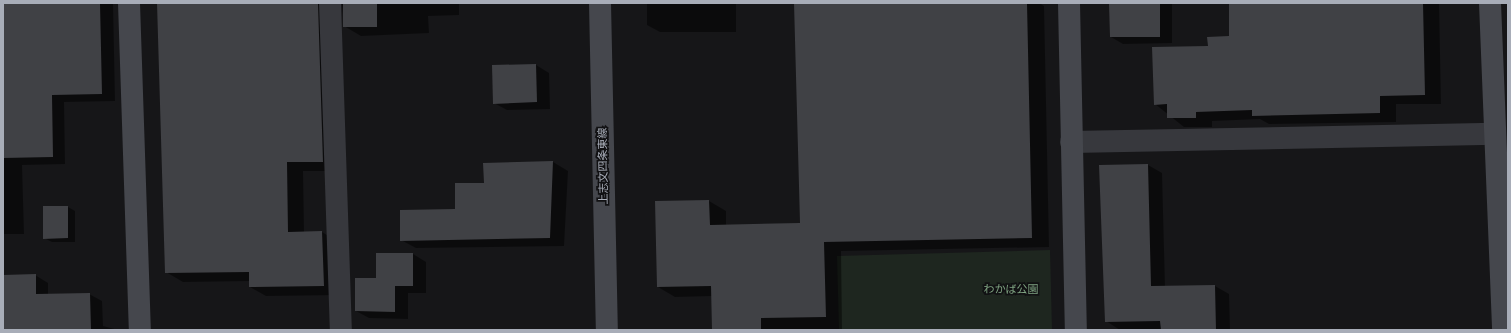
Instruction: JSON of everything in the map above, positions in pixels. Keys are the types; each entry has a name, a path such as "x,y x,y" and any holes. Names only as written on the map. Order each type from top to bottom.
{"street":[{"path":"129,3 140,330"},
{"path":"330,3 341,330"},
{"name":"上志文四条東線","path":"600,3 607,330"},
{"path":"1069,3 1076,330"},
{"path":"1490,3 1503,330"},
{"path":"1071,142 1496,134"}],"green space":[{"name":"わかば公園","path":"1050,250 1052,330 839,330 837,256"}],"building":[{"path":"3,3 100,3 102,94 52,95 53,157 3,158"},
{"path":"157,3 318,3 323,162 287,162 288,232 322,231 324,286 249,287 249,272 165,273"},
{"path":"343,3 377,3 377,27 343,27"},
{"path":"794,3 1027,3 1032,238 824,242 826,317 761,318 761,330 712,330 711,286 657,287 655,201 709,200 710,225 800,223"},
{"path":"1109,3 1160,3 1160,37 1110,37"},
{"path":"1229,3 1423,3 1425,95 1380,96 1380,113 1252,116 1252,110 1196,112 1196,118 1167,118 1167,104 1154,105 1152,47 1208,46 1207,37 1229,36"},
{"path":"536,64 537,102 493,104 492,65"},
{"path":"553,161 550,238 400,241 400,210 455,209 455,183 484,183 483,163"},
{"path":"1148,164 1151,286 1215,285 1216,330 1161,330 1160,321 1105,322 1099,165"},
{"path":"43,206 68,206 68,238 43,239"},
{"path":"376,253 413,253 413,286 395,286 395,312 355,311 355,278 376,278"},
{"path":"36,274 36,294 90,293 91,330 3,330 3,275"}]}
